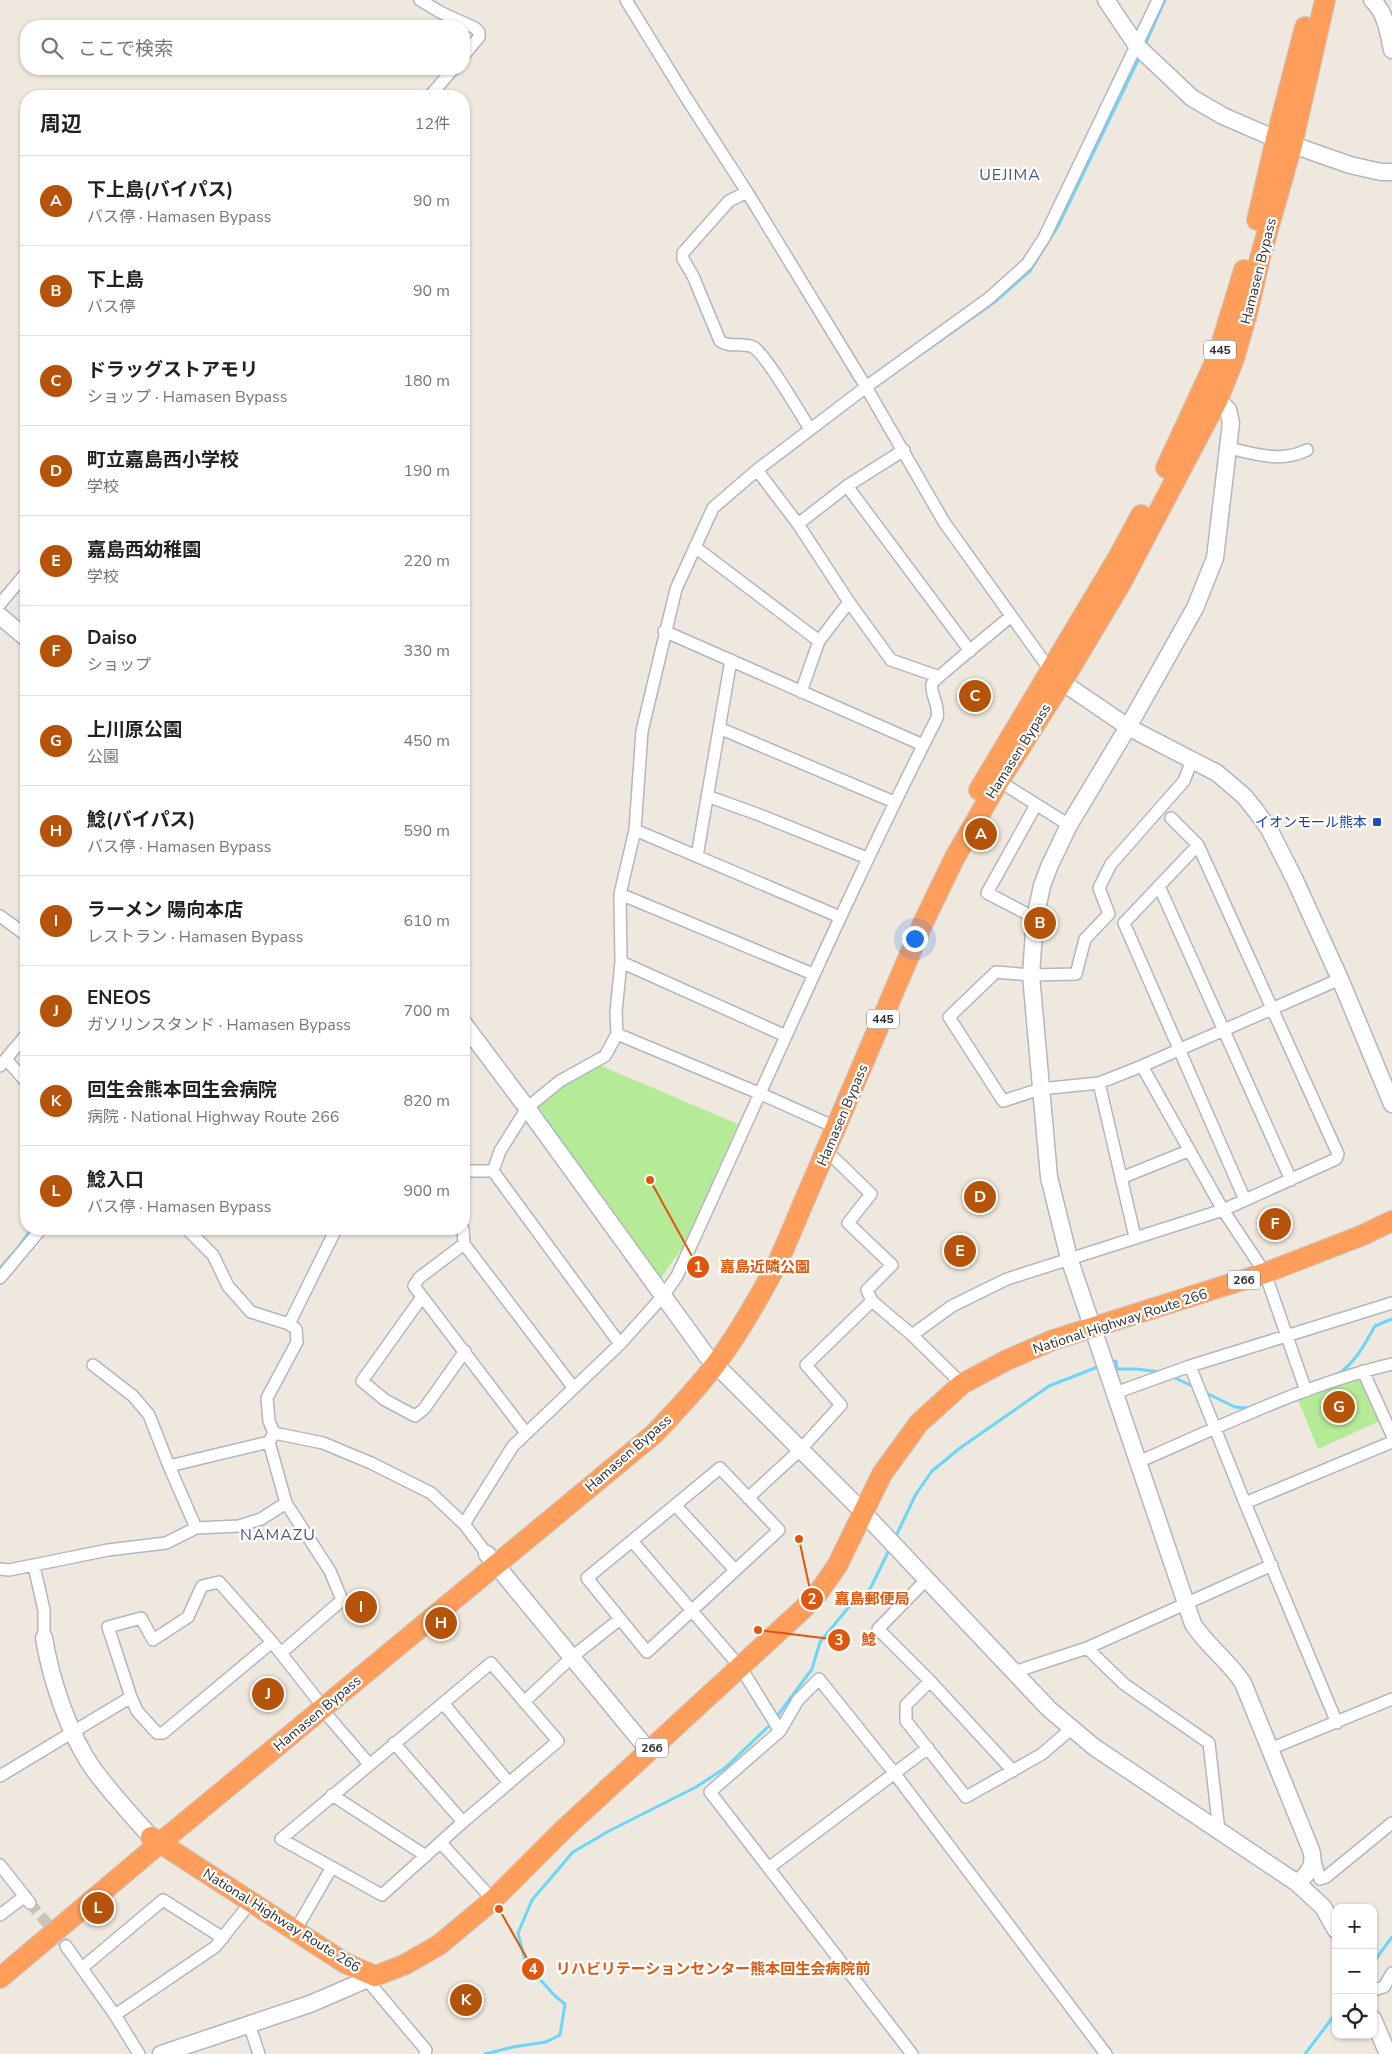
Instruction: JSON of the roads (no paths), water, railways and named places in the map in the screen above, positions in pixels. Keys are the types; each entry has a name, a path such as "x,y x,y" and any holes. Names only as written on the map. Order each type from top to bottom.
{"highway":[{"name":"Hamasen Bypass","path":"0,1963 155,1840 491,1559 654,1434 683,1404 710,1360 753,1308 779,1260 830,1126 924,921 994,775 1056,676 1121,583 1211,393 1234,359 1284,142 1312,0"},
{"name":"Hamasen Bypass","path":"1284,142 1325,0"},
{"name":"National Highway Route 266","path":"155,1840 371,1978 404,1965 439,1945 493,1900 563,1830 740,1668 818,1593 836,1566 882,1474 919,1423 962,1384 1007,1360 1052,1340 1265,1273 1362,1235 1392,1221"},
{"name":"Hamasen Bypass","path":"0,1978 155,1840"}],"street":[{"path":"420,0 458,20"},
{"path":"1106,0 1137,46 1192,98 1223,116 1284,142 1350,165 1381,172 1392,172"},
{"path":"493,1171 500,1151 527,1108 560,1081 605,1056 617,1034 616,1012 621,962 620,894 635,830 642,731 664,631 676,589 713,508 756,470 866,387 988,299 1027,264 1044,238 1158,0"},
{"path":"1372,0 1379,7 1386,23 1392,50"},
{"path":"629,1 686,99 747,192 866,387 944,522 1056,676 1128,727 1226,779 1244,796 1269,829 1340,979 1392,1104"},
{"path":"470,26 479,32 479,37 470,48"},
{"path":"435,90 447,75"},
{"path":"747,192 729,201 683,253 683,259 693,276 720,341 724,344 743,344 755,348 785,388 810,429"},
{"path":"1211,393 1224,404 1231,416 1215,558 1195,608 1128,727 1070,824 1046,873 1035,918 1031,974 1049,1177 1069,1258 1184,1603 1199,1633 1227,1661 1243,1683 1314,1858 1320,1878 1326,1877 1392,1823"},
{"path":"1228,448 1266,456 1285,457 1307,450"},
{"path":"798,524 847,486 904,450"},
{"path":"756,470 798,524 848,602 891,660 937,676"},
{"path":"847,486 970,651"},
{"path":"695,548 819,641"},
{"path":"0,604 20,580"},
{"path":"801,692 819,641 848,602"},
{"path":"0,616 20,633"},
{"path":"464,1524 513,1446 620,1344 664,1296 677,1276 813,974 939,710 932,682 1011,616"},
{"path":"664,631 923,745"},
{"path":"697,856 731,660"},
{"path":"719,728 894,802"},
{"path":"1192,760 1184,781 1111,864 1099,888 1109,914 1085,940 1076,974 996,972 949,1017 1003,1101 1040,1089 1099,1083 1180,1050 1340,979"},
{"path":"994,775 1036,805 1070,824"},
{"path":"707,796 867,858"},
{"path":"1035,918 987,893 1036,805"},
{"path":"912,1335 952,1306 1007,1279 1223,1210 1336,1159 1338,1154 1198,845 1171,818"},
{"path":"635,830 840,917"},
{"path":"1198,845 1124,923 1245,1200"},
{"path":"1159,886 1292,1180"},
{"path":"620,894 813,974"},
{"path":"0,916 20,930"},
{"path":"621,962 786,1036"},
{"path":"470,1032 710,1360 862,1511 1050,1709 1094,1747 1296,1883 1323,1907 1332,1923"},
{"path":"617,1034 760,1094 830,1126"},
{"path":"20,1042 3,1063 20,1077"},
{"path":"1142,1066 1188,1151 1223,1210 1265,1273 1306,1391"},
{"path":"1099,1083 1135,1238"},
{"path":"1121,1178 1188,1151"},
{"path":"834,1158 870,1194 848,1223 892,1265 867,1290 872,1301 912,1335 962,1384"},
{"path":"470,1171 493,1171"},
{"path":"493,1171 620,1344"},
{"path":"0,1278 36,1235"},
{"path":"193,1235 212,1255 228,1286 251,1312 289,1324 296,1329 297,1342 267,1398 273,1460 286,1504 330,1571 342,1600 281,1653"},
{"path":"289,1324 296,1306 333,1235"},
{"path":"463,1235 464,1244 573,1387"},
{"path":"464,1244 418,1278 414,1286 526,1433"},
{"path":"422,1297 362,1381 385,1400 414,1416 424,1409 465,1351"},
{"path":"748,1498 800,1450 841,1404 806,1365 872,1301"},
{"path":"1115,1393 1190,1366 1392,1303"},
{"path":"1138,1462 1306,1391 1363,1371 1392,1364"},
{"path":"93,1365 133,1396 149,1416 196,1528"},
{"path":"1190,1366 1337,1723"},
{"path":"1363,1371 1392,1435"},
{"path":"169,1466 272,1438 323,1443 371,1462 431,1493 464,1524 649,1751"},
{"path":"1245,1503 1392,1442"},
{"path":"720,1468 748,1498 780,1530 647,1652 586,1578 720,1468"},
{"path":"0,1569 9,1570 108,1550 166,1543 196,1528 239,1526 261,1519 286,1504"},
{"path":"675,1505 735,1570"},
{"path":"632,1541 740,1668 780,1731"},
{"path":"1014,1672 1087,1648 1272,1565"},
{"path":"34,1566 44,1610 44,1638 52,1672 73,1732 93,1768 155,1840"},
{"path":"926,1580 878,1628 1013,1771"},
{"path":"272,1642 163,1733 157,1733 138,1711 131,1697 108,1627 142,1618 152,1640 188,1616 202,1586 219,1582 272,1642 319,1704 369,1764"},
{"path":"524,1702 572,1657 620,1619"},
{"path":"1087,1648 1124,1684 1209,1742 1219,1831"},
{"path":"490,1663 558,1741 463,1822 382,1896 281,1838 443,1702 490,1663"},
{"path":"912,2054 710,1792 780,1731 798,1700 819,1679 895,1774 1106,2054"},
{"path":"930,1681 906,1705 906,1721 966,1797 1042,1754 1072,1728"},
{"path":"0,1776 131,1697"},
{"path":"1270,1749 1392,1699"},
{"path":"443,1702 509,1783"},
{"path":"394,1743 463,1822"},
{"path":"770,1868 928,1748"},
{"path":"332,1795 426,1856"},
{"path":"440,1843 493,1900"},
{"path":"1296,1883 1306,1875 1314,1858"},
{"path":"0,1865 28,1899 0,1916"},
{"path":"295,1931 332,1867"},
{"path":"82,1968 163,1900 223,1938"},
{"path":"115,2015 215,1948 251,1902"},
{"path":"66,1946 115,2015 139,2054"},
{"path":"1377,1989 1384,1987 1392,1973"},
{"path":"161,2054 325,1998 371,1978 426,2050 425,2054"},
{"path":"249,2024 259,2054"},
{"path":"1377,2028 1388,2054"}],"waterway":[{"path":"1145,45 1165,0"},
{"path":"924,352 996,301 1030,271 1058,226 1140,56"},
{"path":"0,1268 27,1235"},
{"path":"1337,1375 1354,1359 1375,1326 1392,1319"},
{"path":"1109,1363 1116,1361 1117,1369 1160,1372"},
{"path":"895,1538 916,1494 932,1471 960,1448 1049,1386 1100,1366"},
{"path":"1173,1377 1194,1387"},
{"path":"1204,1392 1235,1407 1249,1408"},
{"path":"775,1719 812,1669 820,1642 848,1608 870,1589 890,1548"},
{"path":"485,2054 546,2042 560,2035 565,2004 555,1996 526,1964 518,1933 532,1900 573,1852 609,1831 696,1787 725,1768 771,1724"},
{"path":"1377,1958 1392,1937"},
{"path":"1305,2054 1332,2018"}],"tunnel":[{"path":"30,1903 66,1946"}],"place":[{"name":"ドラッグストアモリ","path":"975,696"},
{"name":"イオンモール熊本","path":"1377,822"},
{"name":"下上島(バイパス)","path":"981,834"},
{"name":"下上島","path":"1040,923"},
{"name":"嘉島近隣公園","path":"650,1180"},
{"name":"町立嘉島西小学校","path":"980,1197"},
{"name":"Daiso","path":"1275,1224"},
{"name":"嘉島西幼稚園","path":"960,1251"},
{"name":"上川原公園","path":"1339,1407"},
{"name":"嘉島郵便局","path":"799,1539"},
{"name":"ラーメン 陽向本店","path":"361,1607"},
{"name":"鯰(バイパス)","path":"441,1623"},
{"name":"鯰","path":"758,1630"},
{"name":"ENEOS","path":"268,1694"},
{"name":"鯰入口","path":"98,1908"},
{"name":"リハビリテーションセンター熊本回生会病院前","path":"499,1909"},
{"name":"回生会熊本回生会病院","path":"466,2000"}],"district":[{"name":"UEJIMA","path":"1010,174"},
{"name":"NAMAZU","path":"278,1534"}]}
